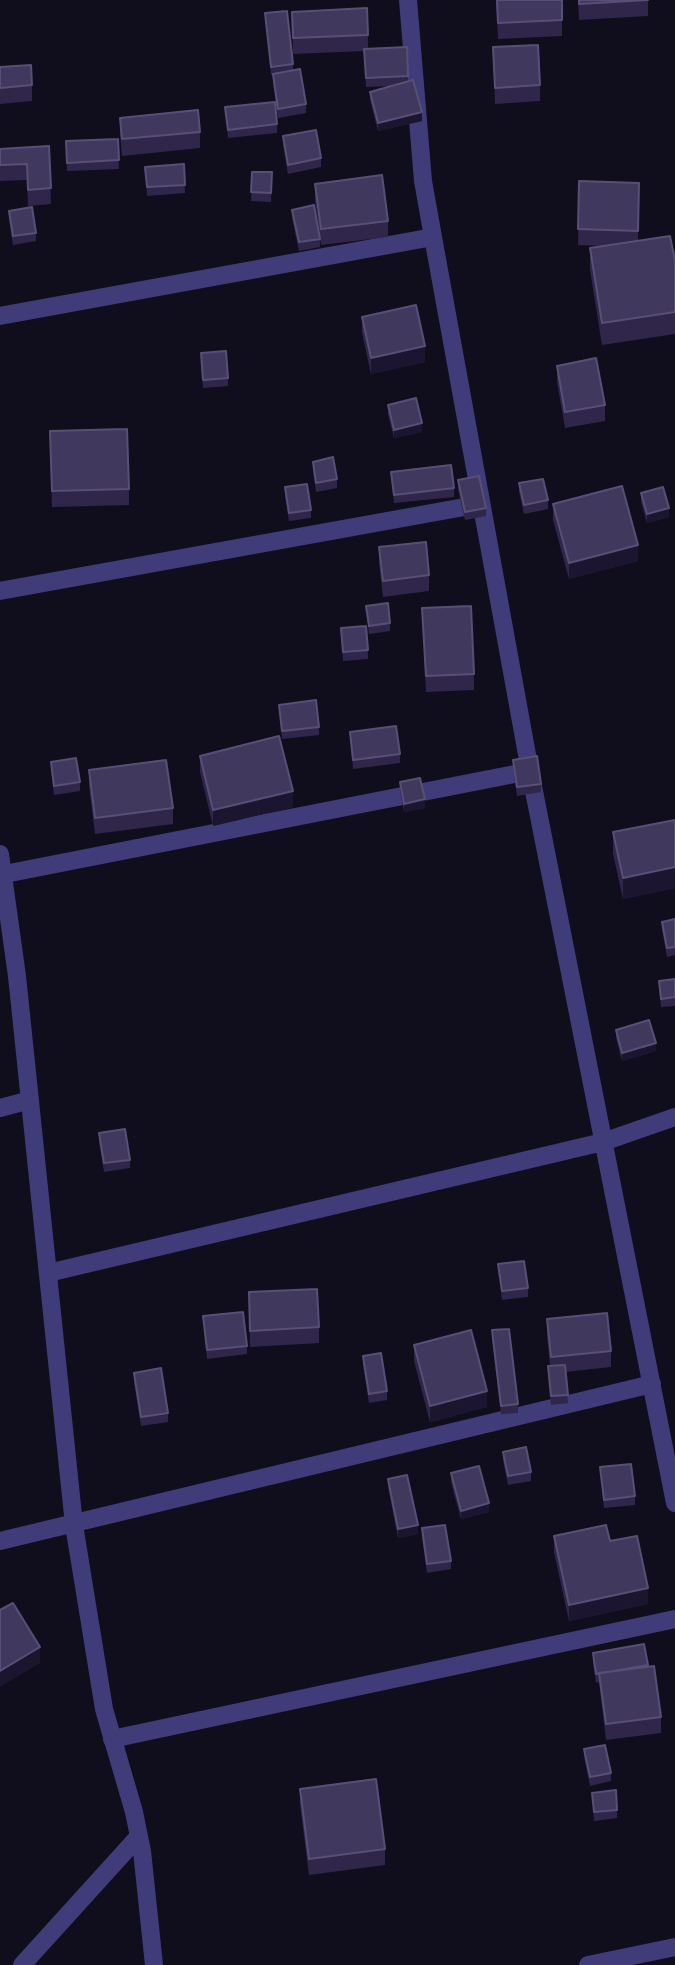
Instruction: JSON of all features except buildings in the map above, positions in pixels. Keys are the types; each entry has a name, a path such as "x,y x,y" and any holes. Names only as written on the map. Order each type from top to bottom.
{"street":[{"path":"408,0 423,181 530,771 675,1503"},
{"path":"0,316 433,237"},
{"path":"0,591 481,504"},
{"path":"1,875 530,771"},
{"path":"0,854 17,976 74,1525 102,1697 139,1836 155,1965"},
{"path":"0,1108 30,1100"},
{"path":"48,1273 603,1142 675,1117"},
{"path":"0,1541 652,1384"},
{"path":"112,1739 675,1619"},
{"path":"22,1965 139,1836"},
{"path":"589,1965 675,1947"}]}
